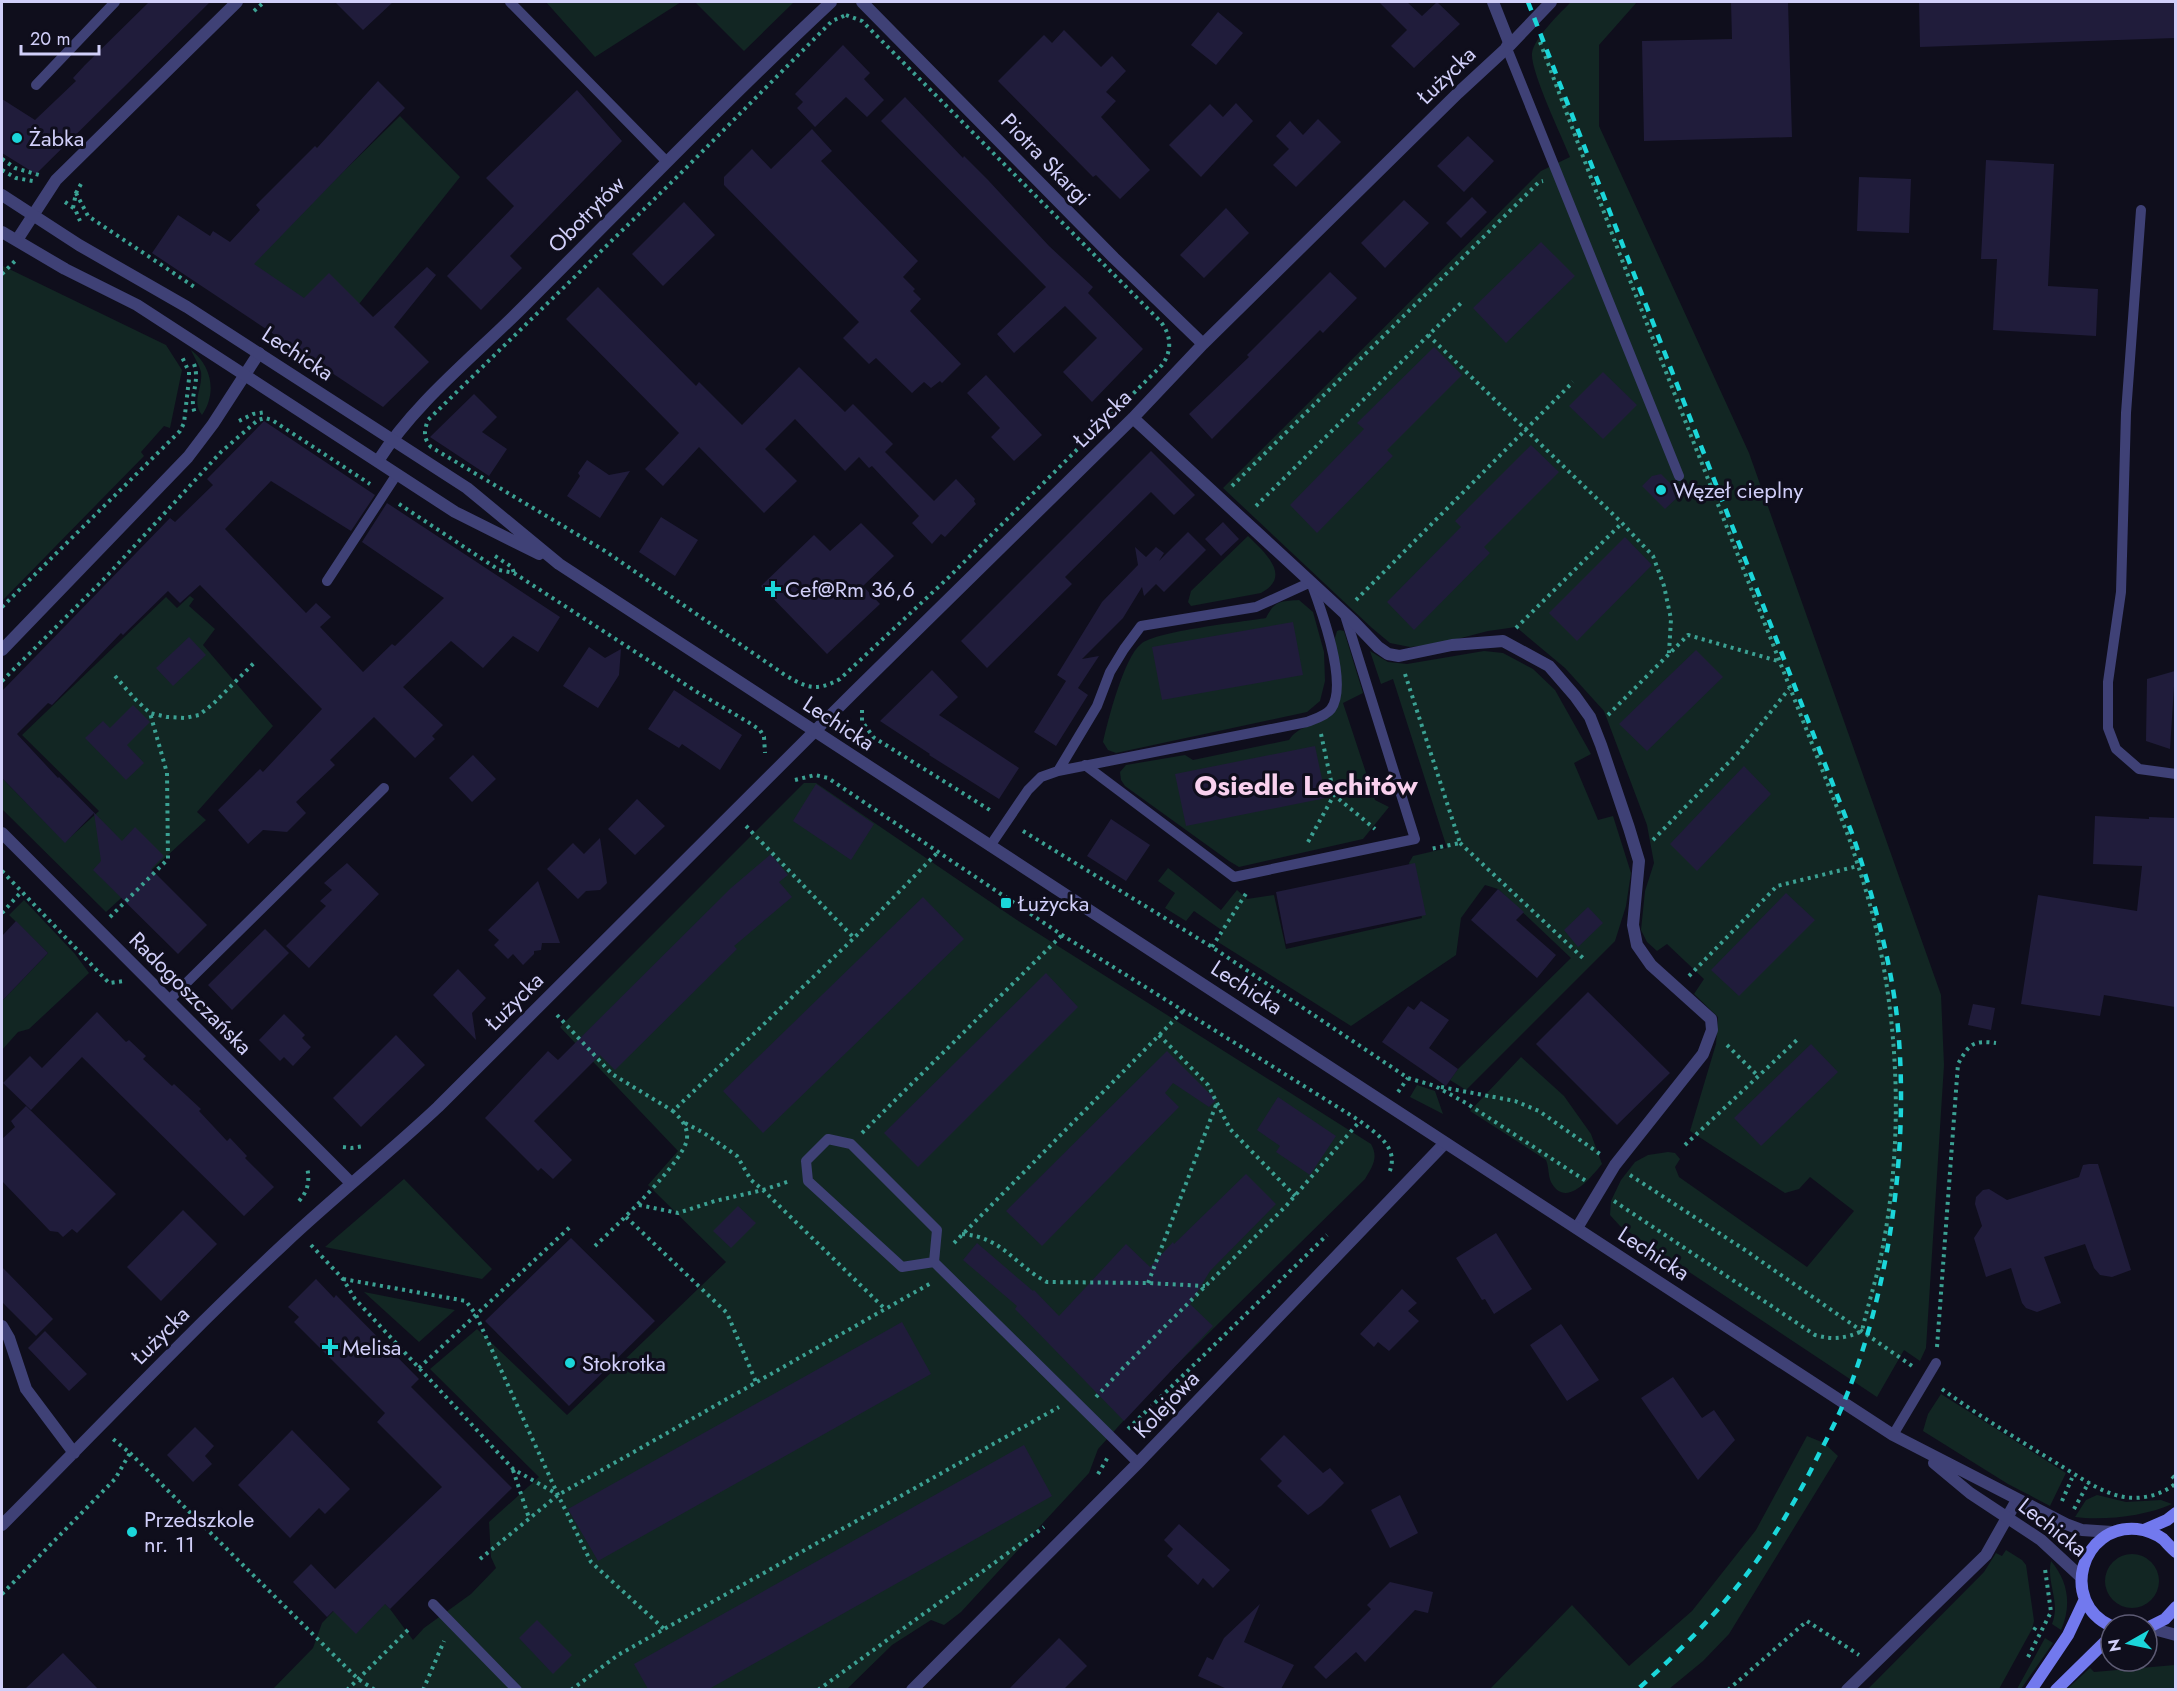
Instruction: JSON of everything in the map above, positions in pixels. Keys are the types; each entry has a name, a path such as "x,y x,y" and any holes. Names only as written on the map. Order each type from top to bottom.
{"main road":[{"path":"2144,1530 2167,1520 2175,1513"},
{"path":"2099,1617 2093,1612 2085,1599 2081,1577 2090,1550 2100,1540 2112,1532 2128,1528 2144,1530 2162,1538 2175,1552"},
{"path":"2031,1689 2068,1635 2085,1599"},
{"path":"2159,1622 2175,1607"},
{"path":"2056,1689 2099,1648"}],"street":[{"path":"16,240 56,180 237,2"},
{"name":"Obotrytów","path":"378,461 392,439 416,410 510,321 667,162 831,2"},
{"name":"Piotra Skargi","path":"862,2 1114,258 1203,344"},
{"path":"1492,2 1508,46"},
{"name":"Łużycka","path":"2,1525 208,1316 351,1183 438,1107 1132,418 1203,344 1551,2"},
{"name":"Lechicka","path":"2,195 79,245 187,307 467,488 559,564 1893,1435 2017,1500 2082,1530 2112,1532"},
{"name":"Lechicka","path":"2,232 66,269 137,305 455,512 559,564"},
{"path":"2,650 188,457 259,353"},
{"path":"1132,418 1388,654 1400,656 1452,645 1503,641 1550,666 1590,717 1619,794 1638,856 1633,925 1637,945 1651,965 1710,1019 1712,1030 1703,1054 1615,1165 1577,1228"},
{"name":"Radogoszczańska","path":"2,833 351,1183"},
{"name":"Kolejowa","path":"912,1689 1137,1463 1445,1143"},
{"path":"2,1326 9,1338 26,1389 74,1453"},
{"name":"Lechicka","path":"1912,1446 1970,1493 2052,1549 2081,1577"},
{"path":"1847,1689 1986,1555 2017,1500"},
{"path":"2159,1631 2175,1635"}],"lane":[{"path":"36,85 115,2"},
{"path":"510,2 667,162"},
{"path":"1508,46 1679,476"},
{"path":"2141,210 2126,413 2121,592 2108,682 2108,729 2116,749 2139,770 2175,774"},
{"path":"327,581 397,474"},
{"path":"990,846 1006,820 1041,777 1085,765 1306,722 1318,718 1331,709 1335,695 1336,675 1329,630 1311,582 1256,607 1141,627 1110,672 1097,706 1058,771"},
{"path":"1085,765 1234,877 1415,839 1344,612"},
{"path":"169,1000 384,788"},
{"path":"828,1139 851,1144 937,1230 934,1262 902,1267 808,1181 806,1161 828,1139"},
{"path":"934,1262 1137,1463"},
{"path":"1893,1435 1936,1363"},
{"path":"433,1605 517,1689"}],"path":[{"path":"428,420 680,174 832,21 846,15 862,21 1166,327 1169,337 1169,350 1162,365 949,577 840,680 826,687 815,688 803,685 785,675 605,551 536,508 460,466"},
{"path":"1531,21 1858,866 1878,939 1890,1012 1896,1115 1895,1151 1882,1252 1862,1331"},
{"path":"2,170 16,178 36,182"},
{"path":"1220,498 1539,182 1558,175"},
{"path":"74,208 76,193 88,216 199,289"},
{"path":"6,256 21,265"},
{"path":"2,274 15,261"},
{"path":"1243,519 1461,303"},
{"path":"1428,335 1622,523 1653,556 1671,619 1669,653"},
{"path":"2,607 180,431 184,423 189,376 179,352"},
{"path":"192,359 197,378 193,407 201,419"},
{"path":"1344,612 1574,382"},
{"path":"2,681 104,579 221,452 258,420 265,418 278,423 376,488"},
{"path":"1679,476 1715,497"},
{"path":"392,499 499,570 514,573 697,692 760,730 765,736 765,752 762,757 789,784 809,775 821,775 828,778 1062,935 1360,1121 1384,1139 1390,1149 1391,1169 1386,1178"},
{"path":"1503,641 1622,523"},
{"path":"1594,729 1688,635 1778,661"},
{"path":"1400,656 1460,843 1584,959"},
{"path":"114,676 150,713 185,718 199,715 213,704 254,663"},
{"path":"1638,856 1737,754 1789,689"},
{"path":"98,929 168,859 167,773 150,713"},
{"path":"1318,718 1334,795 1394,843"},
{"path":"885,745 1212,947 1408,1078 1435,1086 1515,1101 1539,1111 1615,1165 1862,1331 1944,1390 2089,1482 2115,1494 2132,1497 2161,1493 2174,1479"},
{"path":"1296,864 1334,795"},
{"path":"738,833 753,818"},
{"path":"746,825 854,938"},
{"path":"1425,850 1460,843"},
{"path":"673,1111 854,938 938,852"},
{"path":"1675,989 1776,886 1858,866"},
{"path":"1212,947 1250,886"},
{"path":"2,913 21,891"},
{"path":"851,1144 1062,935"},
{"path":"549,1023 565,1007"},
{"path":"934,1262 1184,1010"},
{"path":"557,1015 612,1074 673,1111 684,1122 737,1156 751,1180 885,1309"},
{"path":"1712,1030 1758,1076"},
{"path":"1159,1035 1208,1085 1230,1129 1295,1196"},
{"path":"1685,1145 1799,1038"},
{"path":"1936,1363 1958,1064 1968,1047 1982,1041 1996,1043"},
{"path":"1435,1086 1466,1103 1599,1190 1815,1335 1840,1339 1862,1331"},
{"path":"1148,1283 1217,1104"},
{"path":"1084,1410 1295,1196 1360,1121"},
{"path":"595,1246 639,1204 683,1152 687,1139 684,1122"},
{"path":"337,1146 351,1148 371,1143"},
{"path":"639,1204 678,1213 808,1175"},
{"path":"626,1217 727,1313 756,1382"},
{"path":"419,1368 570,1227"},
{"path":"1094,1479 1116,1441 1329,1233"},
{"path":"962,1234 976,1236 1004,1248 1034,1276 1047,1282 1205,1286"},
{"path":"304,1251 320,1238"},
{"path":"311,1245 343,1279 355,1299 513,1469 558,1495"},
{"path":"480,1559 558,1495 946,1274"},
{"path":"343,1279 466,1301 476,1315 591,1562 664,1629"},
{"path":"572,1689 618,1655 1073,1399"},
{"path":"122,1430 114,1439 358,1679 375,1689"},
{"path":"2,1594 114,1479 130,1453"},
{"path":"513,1469 529,1518"},
{"path":"2058,1510 2072,1478"},
{"path":"2071,1515 2089,1482"},
{"path":"819,1689 1050,1523"},
{"path":"2024,1666 2051,1612 2046,1563"},
{"path":"1728,1689 1807,1621 1873,1665"},
{"path":"423,1689 452,1623"},
{"path":"2034,1630 2038,1624"},
{"path":"347,1689 410,1629"}],"green space":[{"path":"546,2 681,2 595,57"},
{"path":"695,2 794,2 744,51"},
{"path":"1571,2 1637,2 1599,45 1599,126 1749,453 1941,995 1944,1065 1926,1348 1920,1361 1904,1350 1877,1397 1620,1226 1610,1215 1611,1201 1621,1180 1635,1162 1648,1155 1668,1152 1675,1153 1680,1159 1675,1167 1679,1177 1807,1267 1854,1211 1810,1177 1799,1189 1785,1193 1690,1131 1716,1044 1718,1017 1694,994 1704,979 1667,944 1657,951 1647,942 1641,930 1645,891 1654,863 1647,825 1604,711 1565,668 1516,627 1488,631 1438,644 1410,647 1390,643 1223,488 1541,171 1570,157 1541,88 1532,53 1543,33"},
{"path":"400,116 460,177 359,304 327,316 249,264"},
{"path":"3,266 166,345 182,370 170,428 164,426 141,452 144,456 2,601 2,268"},
{"path":"191,350 204,364 210,380 210,398 202,415 197,405 201,372"},
{"path":"1248,536 1272,564 1275,579 1270,586 1261,593 1191,606 1188,602 1191,591"},
{"path":"190,596 194,599 189,606 215,629 203,645 273,726 197,812 206,820 106,912 2,809 2,778 65,842 99,811 22,735 166,597 177,608"},
{"path":"1299,600 1313,612 1324,652 1325,681 1320,701 1307,712 1116,753 1108,750 1103,742 1113,705 1123,675 1141,644 1150,639 1181,631 1266,618 1275,605"},
{"path":"1337,631 1344,631 1363,693 1343,703 1375,800 1389,807 1363,839 1239,867 1125,786 1120,772 1126,765 1185,755 1193,760 1289,740 1297,731 1329,717 1338,681 1335,638"},
{"path":"1370,651 1388,662 1407,664 1484,651 1503,653 1533,669 1555,690 1591,754 1574,763 1598,820 1613,816 1631,873 1626,906 1615,941 1466,1090 1450,1080 1458,1069 1571,958 1498,889 1485,885 1461,918 1456,955 1351,1026 1218,942 1223,931 1194,911 1186,921 1165,908 1175,893 1158,881 1168,868 1221,910 1237,890 1247,899 1274,895 1286,949 1422,918 1409,863 1413,856 1447,848 1393,679 1381,684"},
{"path":"804,783 816,783 1020,922 1371,1144 1374,1158 1368,1175 1153,1388 1098,1449 1089,1473 961,1612 944,1625 931,1620 892,1645 847,1689 272,1690 313,1648 322,1623 353,1591 371,1590 390,1609 413,1640 424,1628 471,1594 496,1568 491,1557 489,1522 539,1477 430,1369 477,1329 567,1415 726,1262 648,1185 678,1151 560,1027"},
{"path":"24,900 75,954 89,973 29,1029 18,1032 2,1050 2,1001 48,953 9,915"},
{"path":"1521,1057 1564,1096 1591,1134 1602,1164 1585,1183 1571,1192 1564,1193 1557,1190 1549,1177 1546,1160 1470,1111"},
{"path":"1417,1085 1435,1091 1443,1114 1410,1097"},
{"path":"404,1179 492,1269 482,1279 325,1247"},
{"path":"364,1292 455,1310 419,1342"},
{"path":"1941,1394 2066,1473 2050,1506 2008,1484 1923,1431 1928,1414"},
{"path":"1807,1436 1824,1443 1838,1456 1729,1634 1703,1661 1669,1689 1490,1689 1572,1605 1629,1666 1692,1611 1756,1530"},
{"path":"2097,1495 2126,1502 2161,1500 2172,1504 2150,1512 2124,1516 2075,1517 2086,1500"},
{"path":"2006,1550 2026,1565 2034,1621 2032,1629 1999,1689 1868,1689 1984,1572 1996,1553 2002,1556"},
{"path":"2132,1554 2151,1562 2159,1581 2151,1600 2132,1608 2113,1600 2105,1581 2113,1562"},
{"path":"2051,1561 2065,1585 2067,1602 2061,1630 2052,1624 2055,1608 2050,1577"},
{"path":"2045,1638 2053,1643 2021,1689 2017,1689"},
{"path":"2175,1665 2175,1689 2067,1689 2090,1668 2099,1673 2159,1673 2159,1666"}],"building":[{"path":"149,2 210,2 36,174 2,153 2,99 35,120 76,81 73,78 85,65"},
{"path":"335,2 393,2 363,30"},
{"path":"1379,2 1407,2 1422,16 1437,2 1460,24 1414,68 1391,46 1407,30"},
{"path":"1731,2 1788,2 1792,137 1644,141 1642,41 1732,39"},
{"path":"1919,2 2175,2 2175,38 1920,47"},
{"path":"1218,12 1243,33 1216,65 1191,45"},
{"path":"1064,30 1101,67 1112,56 1126,71 1106,92 1116,101 1101,117 1150,170 1120,199 1096,175 1093,177 998,81 1044,35 1052,43"},
{"path":"843,45 870,73 864,79 884,100 867,117 846,97 815,127 797,108 803,102 795,94"},
{"path":"378,81 405,108 254,264 304,298 329,273 373,317 427,267 436,275 394,327 429,362 383,407 152,253 178,215 210,236 213,231 230,242 260,210 256,205 315,146 317,148"},
{"path":"577,90 622,141 510,256 522,268 481,310 447,276 514,206 486,178"},
{"path":"905,97 963,158 964,156 988,180 1049,246 1093,287 1088,293 1143,349 1092,402 1063,372 1097,338 1065,306 1014,353 997,334 1046,287 881,121"},
{"path":"1236,103 1253,121 1201,177 1169,145 1210,104 1223,117"},
{"path":"1318,119 1341,142 1296,187 1273,165 1289,149 1276,136 1290,121 1303,135"},
{"path":"812,129 832,151 821,161 918,261 903,277 921,299 910,311 961,364 942,383 940,381 931,388 924,382 912,393 876,358 869,364 843,338 859,322 724,185 724,177 752,149 771,169"},
{"path":"1468,136 1494,161 1464,192 1437,166"},
{"path":"1986,160 2054,164 2048,286 2098,289 2096,336 1993,330 1997,259 1981,259"},
{"path":"1859,177 1911,179 1909,233 1857,231"},
{"path":"1472,197 1487,212 1461,238 1446,223"},
{"path":"1404,200 1429,223 1385,268 1361,243"},
{"path":"684,202 715,235 663,286 632,254"},
{"path":"1226,208 1249,233 1204,278 1180,255"},
{"path":"1541,242 1575,276 1506,343 1473,308"},
{"path":"1330,272 1357,298 1323,333 1320,330 1212,439 1189,414 1249,357 1247,355"},
{"path":"598,287 696,386 699,382 742,425 799,367 845,412 853,404 893,444 885,452 934,501 956,479 975,499 976,504 945,537 941,534 932,544 912,523 919,516 872,466 869,468 859,457 845,471 795,419 765,449 797,481 764,513 699,447 663,486 645,469 679,433 566,319"},
{"path":"1434,347 1462,375 1387,450 1393,456 1317,533 1290,505 1364,429 1357,423"},
{"path":"1603,372 1637,405 1603,439 1569,406"},
{"path":"986,375 1042,435 1014,461 991,437 1000,428 967,393"},
{"path":"474,394 497,417 482,432 507,449 489,476 430,437"},
{"path":"264,421 375,495 351,531 271,481 225,529 306,613 316,603 331,617 320,627 363,672 392,644 395,646 444,598 362,542 387,503 560,617 538,652 513,636 483,668 451,641 403,687 443,725 432,736 435,739 415,758 374,717 330,760 335,765 296,802 306,813 287,832 263,830 248,844 218,810 260,769 263,772 322,709 200,585 180,603 168,591 123,635 121,633 52,705 48,703 17,734 122,841 135,827 164,856 151,869 207,925 178,954 93,870 101,861 94,813 65,843 2,778 2,691 170,518 175,522 213,485 207,479"},
{"path":"1531,445 1559,472 1484,547 1490,553 1414,630 1387,602 1461,527 1455,521"},
{"path":"1151,451 1195,495 1174,515 1151,492 1065,577 1072,584 987,668 961,641"},
{"path":"587,460 609,475 630,471 600,518 567,496"},
{"name":"Węzeł cieplny","path":"1661,474 1681,494 1665,509 1642,486 1652,476"},
{"path":"661,517 698,540 675,576 639,552"},
{"path":"1223,522 1239,539 1221,556 1205,539"},
{"path":"861,523 894,556 863,586 880,604 827,654 761,586 814,535 830,551"},
{"path":"1188,532 1206,550 1164,592 1156,584 1144,596 1142,587 1123,618 1082,659 1099,656 1078,688 1088,695 1056,746 1034,732 1066,681 1057,675 1102,602 1138,565 1135,547 1146,557 1156,547 1164,553 1159,561"},
{"path":"1625,537 1652,565 1577,641 1549,613"},
{"path":"1293,622 1303,675 1162,700 1152,647"},
{"path":"189,637 206,655 173,686 156,668"},
{"path":"589,647 605,658 621,649 619,675 598,708 563,686"},
{"path":"1696,650 1723,677 1647,751 1619,724"},
{"path":"932,670 958,697 939,715 1019,768 999,799 880,721"},
{"path":"2175,671 2170,749 2146,741 2147,679"},
{"path":"674,690 742,735 720,770 682,744 679,748 648,729"},
{"path":"133,705 150,722 127,745 144,763 126,780 85,738 103,721 110,728"},
{"path":"1315,746 1326,798 1186,826 1175,774"},
{"path":"473,755 496,779 472,802 449,778"},
{"path":"1744,766 1771,794 1697,871 1670,844"},
{"path":"816,784 874,824 851,860 793,821"},
{"path":"637,799 665,826 635,855 608,829"},
{"path":"2095,816 2175,818 2175,1007 2104,995 2100,1016 2021,1004 2038,895 2137,911 2142,866 2093,864"},
{"path":"1111,819 1150,845 1126,881 1087,856"},
{"path":"600,838 607,883 600,890 586,891 578,899 547,869 573,843 584,854"},
{"path":"771,854 788,875 779,882 792,897 734,946 737,949 615,1070 600,1055 534,1121 572,1160 553,1179 541,1168 538,1171 485,1118 548,1051 558,1060 731,888"},
{"path":"347,863 379,894 309,968 286,946 326,906 320,901 332,890 324,883"},
{"path":"1415,863 1426,915 1286,944 1276,892"},
{"path":"538,881 560,943 542,943 541,950 534,951 534,954 523,965 513,954 508,959 494,945 499,940 488,930"},
{"path":"1498,889 1524,912 1516,920 1556,955 1537,978 1471,920"},
{"path":"1786,893 1815,920 1739,996 1711,970"},
{"path":"923,897 964,939 763,1133 723,1091"},
{"path":"1588,907 1603,923 1578,947 1564,930"},
{"path":"16,921 48,953 2,1001 2,936"},
{"path":"265,929 289,953 232,1010 208,985"},
{"path":"458,969 486,998 472,1013 476,1040 433,995"},
{"path":"1046,973 1078,1007 918,1167 884,1133"},
{"path":"1588,992 1670,1073 1617,1125 1536,1044"},
{"path":"1421,1001 1449,1020 1429,1048 1458,1069 1446,1086 1382,1042 1408,1006 1414,1010"},
{"path":"1973,1004 1995,1008 1991,1030 1968,1025"},
{"path":"97,1012 126,1042 129,1040 146,1056 143,1059 201,1109 199,1111 227,1141 230,1138 247,1156 245,1158 274,1187 244,1216 82,1057 31,1110 3,1083 30,1056 42,1068"},
{"path":"284,1014 305,1035 302,1038 311,1047 293,1066 284,1057 280,1061 259,1040"},
{"path":"396,1035 425,1065 361,1127 333,1098"},
{"path":"1811,1044 1838,1072 1761,1146 1734,1118"},
{"path":"1167,1051 1216,1100 1209,1107 1173,1083 1165,1093 1179,1107 1042,1246 1006,1211"},
{"path":"1278,1097 1336,1136 1310,1175 1276,1152 1280,1146 1257,1130"},
{"path":"26,1106 116,1194 77,1233 72,1229 63,1237 58,1232 50,1231 2,1181 2,1139 15,1127 11,1121"},
{"path":"2098,1164 2131,1270 2112,1277 2100,1275 2094,1268 2085,1244 2044,1257 2061,1303 2037,1312 2026,1308 2022,1303 2011,1268 1986,1277 1974,1238 1982,1226 1975,1204 1976,1197 1983,1190 1989,1189 2007,1200 2079,1177 2083,1165"},
{"path":"1246,1174 1276,1204 1210,1271 1190,1304 1213,1326 1124,1421 1015,1309 1017,1306 963,1260 977,1243 1034,1290 1059,1316 1126,1244 1150,1267 1173,1242 1174,1244"},
{"path":"738,1206 756,1223 731,1248 713,1231"},
{"path":"183,1210 217,1244 161,1301 127,1267"},
{"path":"1496,1233 1532,1289 1494,1314 1485,1299 1482,1300 1456,1258"},
{"name":"Stokrotka","path":"571,1238 655,1321 569,1406 485,1321"},
{"path":"2,1267 53,1319 36,1336 2,1302"},
{"path":"316,1279 334,1298 336,1295 419,1379 411,1387 512,1488 390,1609 385,1604 356,1634 333,1611 327,1617 293,1582 311,1564 335,1589 442,1487 377,1422 385,1413 294,1322 299,1317 288,1307"},
{"path":"1402,1289 1417,1303 1408,1311 1419,1321 1389,1351 1378,1342 1374,1347 1360,1334"},
{"path":"902,1322 931,1374 598,1561 568,1509"},
{"path":"1561,1324 1599,1380 1567,1401 1530,1345"},
{"path":"45,1331 87,1374 69,1391 28,1348"},
{"path":"1673,1377 1702,1418 1714,1410 1735,1440 1698,1480 1641,1398"},
{"path":"195,1427 214,1446 205,1456 212,1464 193,1482 167,1455"},
{"path":"292,1430 350,1489 325,1514 319,1508 290,1538 238,1485"},
{"path":"1284,1435 1323,1473 1330,1468 1344,1483 1321,1506 1308,1515 1277,1486 1282,1481 1260,1459"},
{"path":"1024,1445 1052,1496 709,1689 648,1689 634,1664"},
{"path":"1400,1495 1418,1533 1390,1548 1371,1510"},
{"path":"1179,1524 1230,1570 1213,1588 1203,1578 1198,1585 1167,1556 1173,1549 1164,1540"},
{"path":"1390,1582 1433,1592 1428,1613 1415,1610 1365,1662 1356,1652 1326,1679 1314,1667 1371,1609 1367,1605"},
{"path":"1260,1604 1244,1642 1294,1665 1281,1689 1227,1689 1198,1676 1207,1657 1213,1660 1224,1638"},
{"path":"537,1620 572,1655 553,1674 519,1638"},
{"path":"1059,1638 1087,1666 1064,1689 1009,1689"},
{"path":"63,1653 98,1689 25,1689"}],"railway":[{"path":"1528,2 1853,836 1873,900 1889,965 1900,1057 1899,1158 1886,1259 1861,1356 1840,1411 1791,1507 1753,1566 1698,1631 1637,1690"}],"place":[{"name":"Żabka","path":"17,138"},
{"name":"Węzeł cieplny","path":"1661,490"},
{"name":"Cef@Rm 36,6","path":"773,589"},
{"name":"Łużycka","path":"1006,903"},
{"name":"Melisa","path":"330,1347"},
{"name":"Stokrotka","path":"570,1363"},
{"name":"Przedszkole nr. 11","path":"132,1532"}],"district":[{"name":"Osiedle Lechitów","path":"1306,785"}]}
